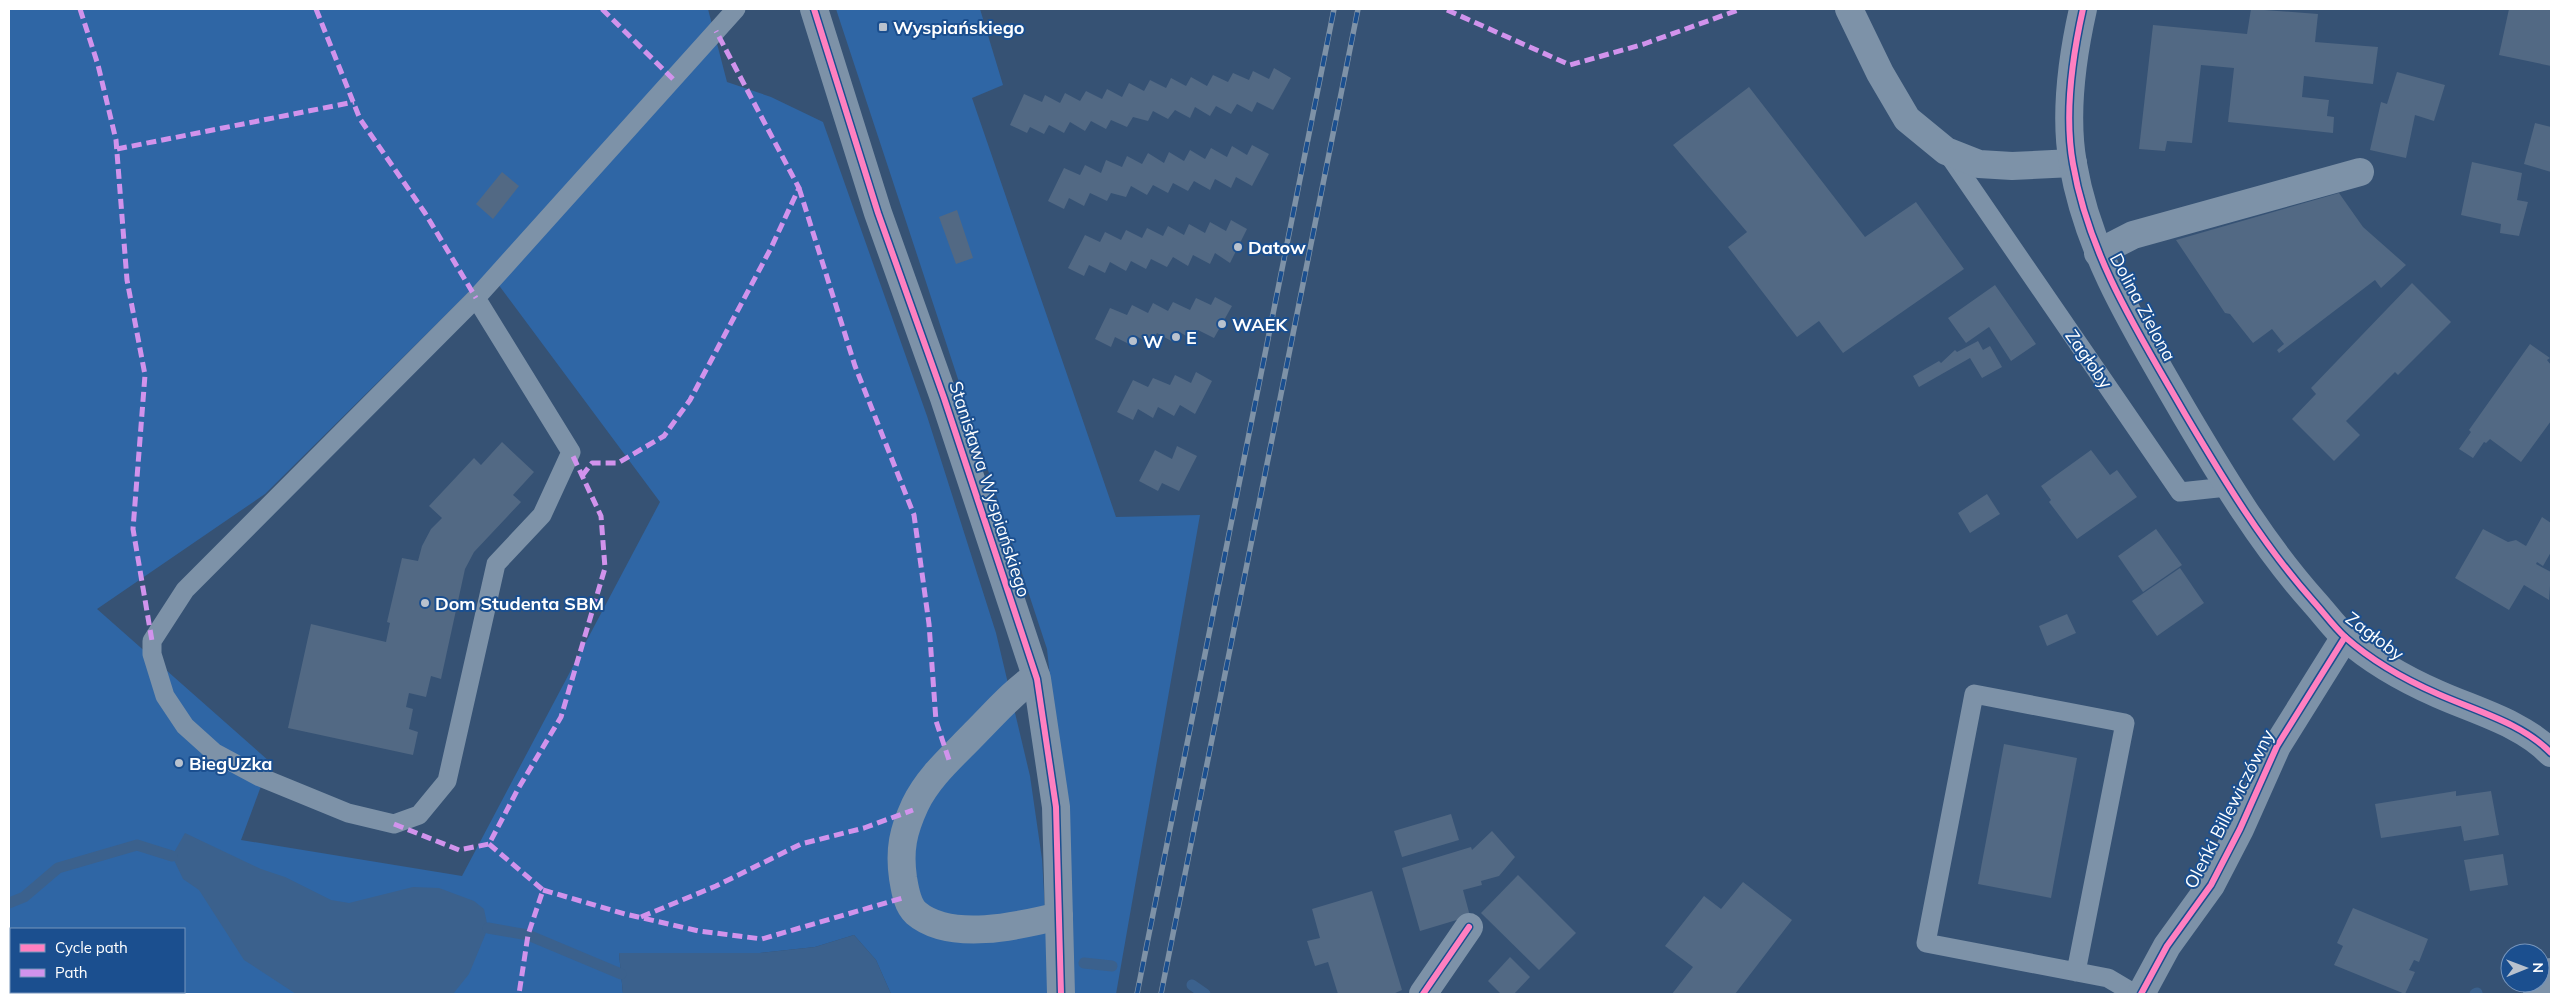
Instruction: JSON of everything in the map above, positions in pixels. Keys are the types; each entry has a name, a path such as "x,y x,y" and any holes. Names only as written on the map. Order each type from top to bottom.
{"street":[{"name":"Stanisława Wyspiańskiego","path":"814,9 878,213 944,398 1036,676 1056,807 1061,994"},
{"name":"Zagłoby","path":"1849,9 1880,73 1907,119 1946,151"},
{"name":"Dolina Zielona","path":"2083,9 2072,69 2071,123 2073,163 2081,200 2098,253 2118,298 2227,486"},
{"path":"1946,151 1980,164 2012,166 2073,163"},
{"path":"2098,253 2133,235 2360,172"},
{"name":"Zagłoby","path":"2227,486 2264,541 2345,637 2396,672 2437,694 2548,740"},
{"name":"Oleńki Billewiczówny","path":"2140,994 2167,946 2211,885 2240,829 2277,746 2345,637"},
{"path":"1036,676 1018,689 939,770 915,804 901,841 903,874 906,897 916,913 942,926 974,931 1059,916"},
{"path":"1423,994 1469,927"},
{"path":"2537,994 2551,972"}],"lane":[{"path":"476,298 571,452 542,515 496,564 447,781 418,815 394,824 348,813 260,777 215,753 185,726 165,696 152,654 152,641 185,590 476,298 736,9"},
{"name":"Zagłoby","path":"1946,151 2180,492 2227,486"},
{"path":"2076,972 2125,723 1974,694 1926,943 2076,972 2108,978 2135,994"}],"shaded area":[{"path":"9,9 708,9 727,82 771,97 823,122 927,416 996,633 1030,776 1042,859 1050,994 891,994 876,960 854,935 815,947 760,953 619,953 623,994 9,994","holes":["489,272 660,502 462,876 241,840 270,762 97,609 265,494"]},
{"path":"836,9 980,9 1003,85 972,98 1116,517 1200,515 1116,994 1067,994 1057,742 1047,649"},
{"path":"185,833 261,869 285,877 331,900 349,903 413,887 439,888 474,901 484,909 488,928 469,974 453,994 296,994 244,960 199,890 183,879 172,856"},
{"path":"854,935 876,960 891,994 623,994 619,953 760,953 815,947"}],"building":[{"path":"2251,9 2318,14 2315,42 2378,47 2373,84 2304,76 2302,97 2329,100 2327,116 2334,117 2333,133 2228,122 2234,68 2201,65 2192,143 2167,141 2165,151 2139,149 2153,25 2247,34"},
{"path":"2509,9 2551,10 2551,66 2499,55"},
{"path":"1274,68 1291,78 1273,110 1257,102 1252,112 1237,104 1231,114 1216,106 1210,116 1195,107 1190,118 1175,110 1168,119 1153,111 1148,121 1133,117 1127,127 1111,120 1106,129 1091,121 1085,131 1070,122 1064,133 1049,125 1044,134 1030,127 1027,133 1010,125 1024,94 1042,102 1045,95 1060,103 1065,93 1080,101 1086,91 1102,99 1107,89 1122,97 1129,83 1144,91 1150,80 1166,88 1171,78 1186,86 1191,77 1207,86 1213,75 1228,82 1233,73 1249,80 1253,71 1269,79"},
{"path":"2397,72 2445,85 2434,121 2415,115 2406,158 2370,150 2381,102 2387,104"},
{"path":"1749,87 1865,237 1916,202 1964,269 1843,353 1819,321 1797,337 1728,247 1747,232 1673,145"},
{"path":"2535,123 2551,127 2551,172 2524,164"},
{"path":"1252,145 1269,154 1252,186 1236,177 1231,188 1215,179 1210,190 1194,181 1188,191 1173,183 1168,193 1153,185 1147,195 1131,186 1126,197 1111,193 1107,201 1090,193 1084,206 1069,198 1064,209 1048,201 1064,168 1080,175 1085,165 1101,173 1106,160 1122,167 1127,156 1142,164 1148,153 1164,163 1169,152 1184,161 1190,150 1205,159 1211,148 1227,157 1232,146 1247,155"},
{"path":"2472,162 2522,173 2517,200 2528,202 2519,236 2500,233 2501,224 2461,215"},
{"path":"502,172 519,186 493,219 476,204"},
{"path":"2339,193 2363,227 2406,265 2381,288 2375,280 2279,353 2277,350 2284,344 2272,329 2253,343 2230,314 2225,313 2176,240"},
{"path":"957,210 973,258 956,264 939,217"},
{"path":"1231,220 1247,229 1230,263 1215,253 1210,264 1193,255 1188,266 1173,257 1167,267 1151,259 1146,269 1131,261 1126,271 1110,262 1105,273 1089,265 1084,276 1068,268 1085,235 1100,242 1105,232 1121,240 1126,230 1142,238 1147,228 1163,236 1168,226 1184,235 1189,224 1205,233 1210,222 1226,231"},
{"path":"2412,283 2451,322 2398,375 2395,372 2346,421 2360,435 2334,461 2292,419 2316,394 2311,388"},
{"path":"1995,285 2036,344 2011,361 1989,327 1966,343 1948,318"},
{"path":"1215,297 1232,306 1214,338 1198,330 1193,340 1178,331 1173,342 1157,333 1151,344 1136,336 1131,345 1115,337 1111,347 1095,339 1110,308 1127,315 1132,305 1148,313 1153,303 1168,311 1173,302 1190,310 1196,298 1211,305"},
{"path":"1978,341 1983,350 1990,346 2002,367 1982,378 1970,358 1919,387 1913,376 1939,361 1941,363 1955,350 1957,352"},
{"path":"2530,344 2550,358 2547,360 2551,365 2551,421 2521,462 2490,439 2486,443 2484,442 2473,458 2459,449 2471,432 2469,430"},
{"path":"1196,372 1212,381 1195,414 1180,405 1174,416 1158,407 1153,418 1138,409 1133,420 1117,412 1133,380 1148,387 1153,378 1170,385 1175,375 1191,383"},
{"name":"Dom Studenta SBM","path":"502,442 534,472 513,495 521,502 474,552 465,569 441,679 431,676 426,697 409,693 406,707 413,709 409,729 418,732 413,755 288,728 311,624 386,642 390,623 387,622 402,558 418,561 422,546 431,529 442,518 429,506 474,458 481,465"},
{"path":"1177,446 1197,456 1179,491 1162,483 1158,491 1139,481 1155,450 1172,459"},
{"path":"2091,450 2110,475 2117,470 2137,497 2077,539 2049,502 2051,500 2041,486"},
{"path":"1987,494 2000,514 1970,533 1958,513"},
{"path":"2542,517 2551,523 2551,552 2543,566 2537,562 2536,564 2551,572 2549,600 2524,585 2509,610 2455,578 2483,529 2508,542 2516,540 2526,546"},
{"path":"2156,529 2182,565 2143,592 2118,556"},
{"path":"2180,568 2204,603 2157,636 2132,601"},
{"path":"2067,614 2076,633 2047,646 2039,626"},
{"path":"2004,744 2077,758 2051,898 1978,884"},
{"path":"2456,791 2456,796 2491,791 2499,835 2464,841 2461,826 2381,838 2375,804"},
{"path":"1451,814 1459,840 1402,857 1394,831"},
{"path":"1492,831 1515,857 1499,876 1481,881 1482,885 1463,890 1470,916 1420,931 1402,868 1471,847 1472,850"},
{"path":"2503,854 2508,885 2470,891 2464,860"},
{"path":"1518,875 1576,933 1539,970 1481,913"},
{"path":"1743,882 1792,920 1735,994 1672,994 1693,967 1665,946 1704,896 1721,909"},
{"path":"1372,891 1402,990 1393,994 1338,994 1328,962 1315,966 1307,941 1320,938 1312,909"},
{"path":"2353,908 2428,939 2419,962 2414,960 2409,970 2415,972 2405,994 2334,965 2343,946 2337,943"},
{"path":"1510,957 1530,977 1514,994 1501,994 1488,981"}],"waterway":[{"path":"9,903 24,897 58,868 137,845 172,856"},
{"path":"488,928 528,935 621,974"},
{"path":"1084,963 1112,966"},
{"path":"1192,985 1205,994"}],"railway":[{"path":"1137,994 1334,9"},
{"path":"1161,994 1358,9"}],"marked path":[{"path":"80,9 98,65 116,140 127,280 145,375 133,529 152,641"},
{"path":"316,9 360,119 425,213 476,298"},
{"path":"602,9 673,79"},
{"path":"1447,10 1570,65 1644,44 1741,9"},
{"path":"582,476 592,463 618,463 664,436 690,400 771,248 799,188 716,31"},
{"path":"117,149 354,102"},
{"path":"799,188 855,366 914,515 929,624 936,721 949,760"},
{"path":"394,824 459,850 489,844 518,789 561,717 605,568 601,516 571,452"},
{"path":"641,917 716,886 801,844 864,828 913,810"},
{"path":"489,844 543,890 528,935 519,994"},
{"path":"543,890 625,914 699,931 762,939 906,897"}],"cycle path":[{"path":"814,9 878,213 944,398 1037,679 1056,807 1061,994"},
{"path":"2083,9 2070,86 2069,126 2073,164 2091,231 2103,263 2150,354 2230,487 2261,535 2295,580 2337,629 2355,646 2414,683 2513,726 2551,753"},
{"path":"2141,994 2167,946 2211,885 2240,829 2277,746 2345,637"},
{"path":"1423,994 1469,927"}],"place":[{"name":"Wyspiańskiego","path":"883,27"},
{"name":"Datow","path":"1238,247"},
{"name":"WAEK","path":"1222,324"},
{"name":"E","path":"1176,337"},
{"name":"W","path":"1133,341"},
{"name":"Dom Studenta SBM","path":"425,603"},
{"name":"BiegUZka","path":"179,763"}]}
